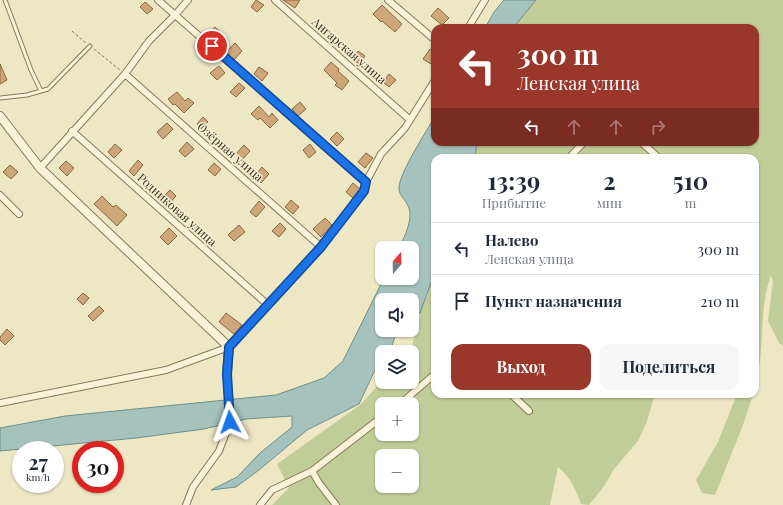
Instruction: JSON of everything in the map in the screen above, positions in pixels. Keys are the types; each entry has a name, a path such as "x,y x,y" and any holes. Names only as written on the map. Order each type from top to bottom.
{"street":[{"path":"158,0 176,14 366,182"},
{"path":"40,168 125,74 149,41 188,0"},
{"name":"Ангарская улица","path":"275,0 409,119"},
{"path":"388,0 431,37"},
{"path":"470,24 485,0"},
{"name":"Озёрная улица","path":"125,74 321,247"},
{"path":"0,403 166,370 229,347 321,247 364,191 366,182 381,154 405,128 409,119 431,86"},
{"path":"0,116 40,168 229,347"},
{"name":"Родниковая улица","path":"72,132 268,306"},
{"path":"574,153 580,146"},
{"path":"646,146 654,154"},
{"path":"0,195 18,214"},
{"path":"186,505 193,487 219,451 230,422 227,374 229,347"},
{"path":"408,397 431,377"},
{"path":"515,398 530,411"},
{"path":"263,504 272,490 312,471 375,422"},
{"path":"312,471 319,484 336,505"}],"lane":[{"path":"4,0 40,91"},
{"path":"0,98 27,95 48,89 90,46"}],"path":[{"path":"72,31 125,74"}],"green space":[{"path":"536,0 783,0 783,346 779,343 768,321 773,281 771,275 765,296 759,368 759,154 476,154 476,146 759,146 759,24 516,24"},
{"path":"431,283 431,398 654,398 646,424 638,441 614,469 605,485 589,505 581,504 572,484 558,467 550,505 272,505 289,488 277,464 360,405 375,389 419,389 419,345 412,345 414,337 419,337 419,317"},
{"path":"735,398 752,398 743,425 715,495 702,493 696,480 718,442"}],"water":[{"path":"504,0 536,0 516,24 487,24 494,12"},
{"path":"431,123 431,146 476,146 476,154 431,154 431,283 419,313 419,293 377,293 381,285 419,285 419,241 402,241 410,220 410,214 399,188 400,181 408,163"},
{"path":"375,296 375,337 395,337 392,345 375,345 375,371 359,404 307,430 236,487 211,490 237,477 260,453 292,427 292,416 246,419 204,429 136,438 105,441 72,441 72,444 64,445 64,441 12,441 12,450 0,451 0,428 65,416 276,395 324,378 343,361"}],"building":[{"path":"256,0 264,5 257,12 251,7"},
{"path":"283,0 300,0 295,8"},
{"path":"145,2 153,9 147,14 140,7"},
{"path":"382,5 402,24 395,32 373,14"},
{"path":"438,8 449,18 443,24 441,24 431,16"},
{"path":"215,27 223,35 216,42 209,35"},
{"path":"235,43 242,51 234,60 226,52"},
{"path":"430,49 431,50 431,64 423,59"},
{"path":"358,51 365,56 359,64 352,59"},
{"path":"331,62 349,81 342,90 335,85 337,83 324,70"},
{"path":"0,64 7,80 0,84"},
{"path":"219,66 225,73 217,80 210,73"},
{"path":"259,67 268,73 262,81 254,74"},
{"path":"389,74 396,80 389,87 383,82"},
{"path":"239,83 245,88 236,97 230,92"},
{"path":"177,92 185,101 188,98 194,103 184,113 175,104 173,105 168,99"},
{"path":"300,102 306,109 298,116 292,109"},
{"path":"259,106 269,117 272,113 278,120 270,128 260,118 258,120 251,114"},
{"path":"203,117 208,122 201,129 197,124"},
{"path":"167,123 173,129 163,139 157,132"},
{"path":"337,132 344,139 337,146 330,139"},
{"path":"187,142 194,149 185,157 179,151"},
{"path":"115,144 122,150 114,158 108,152"},
{"path":"310,144 316,152 309,158 303,150"},
{"path":"244,145 250,151 242,160 235,155"},
{"path":"366,153 373,158 365,168 358,162"},
{"path":"138,160 143,165 134,176 129,171"},
{"path":"66,161 74,168 67,176 59,168"},
{"path":"214,163 221,169 215,176 208,170"},
{"path":"10,165 18,172 11,179 3,172"},
{"path":"262,167 269,174 261,183 254,177"},
{"path":"353,183 360,189 353,198 346,192"},
{"path":"170,190 176,196 168,205 161,199"},
{"path":"102,196 113,207 116,205 127,215 117,226 94,204"},
{"path":"291,200 299,207 293,214 285,207"},
{"path":"259,201 265,207 256,217 250,212"},
{"path":"325,218 332,225 321,237 313,229"},
{"path":"280,223 286,229 279,237 272,231"},
{"path":"239,225 245,232 234,241 228,235"},
{"path":"169,228 177,236 168,245 160,237"},
{"path":"83,293 89,298 83,305 77,299"},
{"path":"99,306 104,311 93,321 88,316"},
{"path":"226,313 242,325 234,334 219,322"},
{"path":"7,329 14,336 5,345 0,340 0,337"}],"route":[{"path":"212,46 366,182 364,191 321,247 229,347 227,374 230,422"}]}
